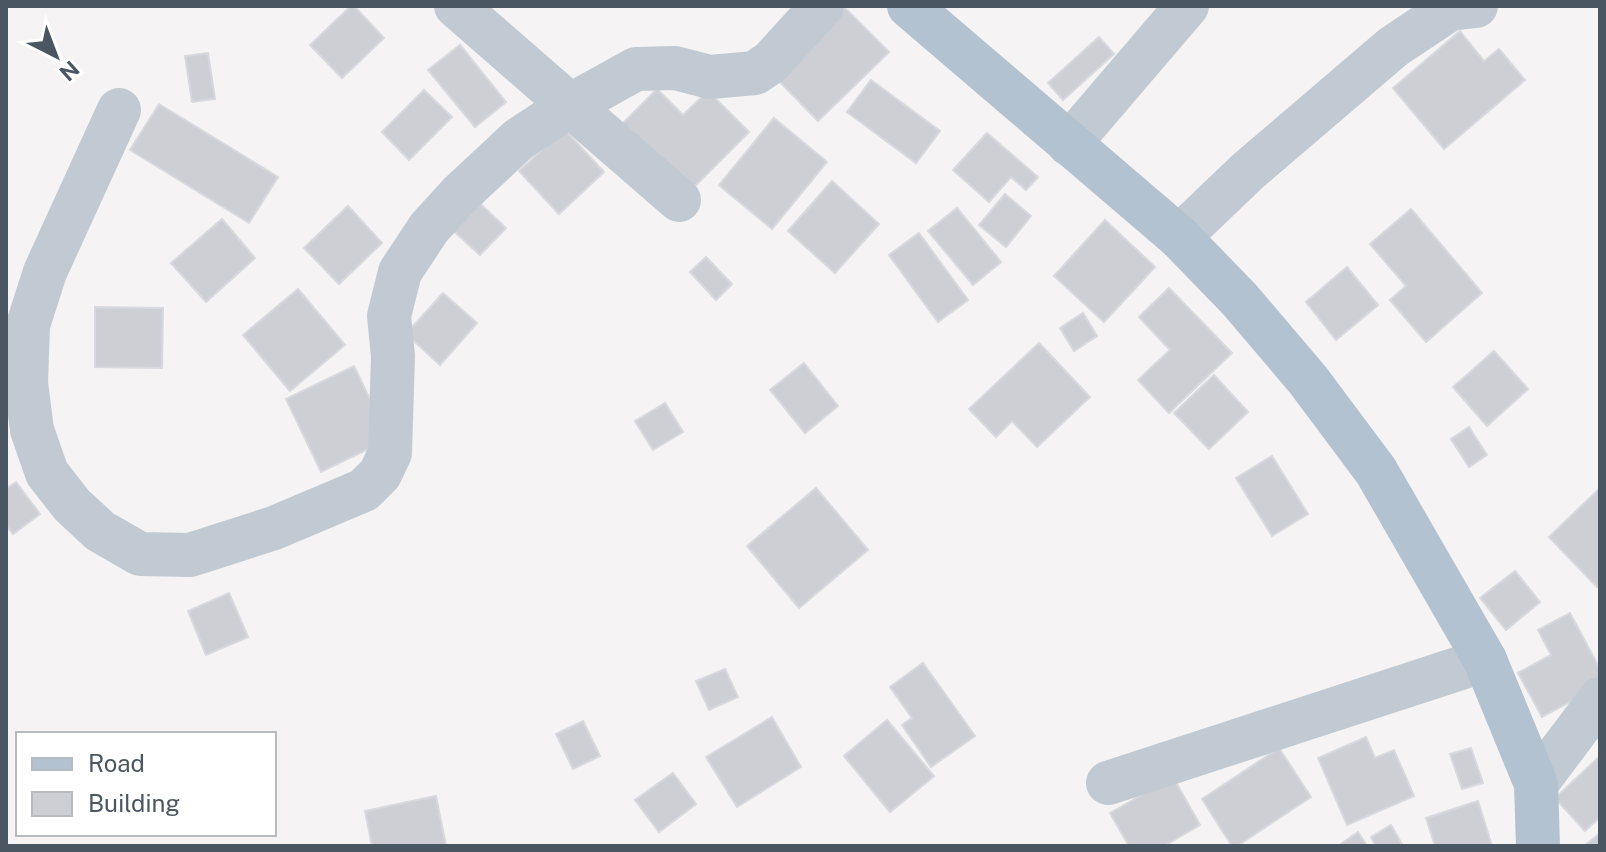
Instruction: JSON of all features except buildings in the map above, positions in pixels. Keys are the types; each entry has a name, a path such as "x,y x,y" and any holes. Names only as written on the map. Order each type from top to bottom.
{"main road":[{"path":"909,6 1179,237 1240,300 1308,380 1376,471 1485,660 1536,784 1538,846"}],"street":[{"path":"456,6 679,200"},
{"path":"119,110 45,272 28,325 26,383 32,430 22,445 72,505 100,531 140,554 190,555 274,528 364,490 380,474 390,453 393,356 389,316 400,272 429,228 519,139 569,106 636,69 675,68 710,77 755,73 771,62 822,6"},
{"path":"1069,144 1187,6"},
{"path":"1179,237 1248,171 1393,47 1450,9 1476,6"},
{"path":"1108,783 1485,660"},
{"path":"1536,784 1600,699"}]}
